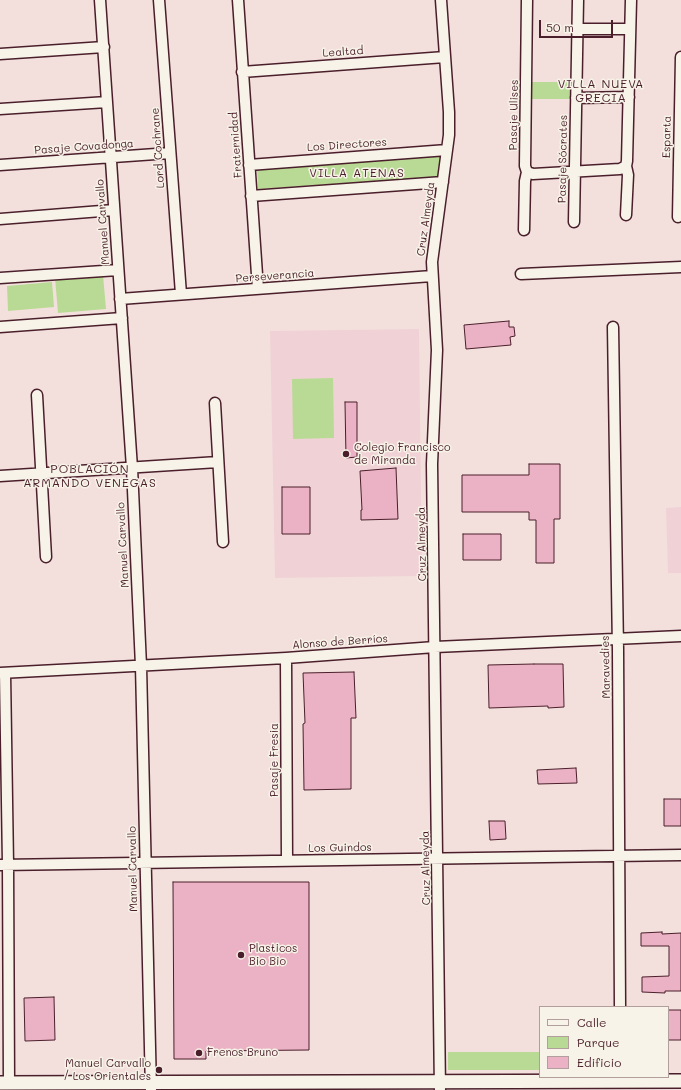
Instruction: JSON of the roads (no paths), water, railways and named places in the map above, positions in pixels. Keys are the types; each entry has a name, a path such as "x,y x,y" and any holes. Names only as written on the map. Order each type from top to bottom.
{"main road":[{"path":"4,1083 151,1086 440,1086 620,1079 665,1085 681,1081"}],"street":[{"name":"Manuel Carvallo","path":"100,0 132,468 141,666 151,1086"},
{"name":"Lord Cochrane","path":"159,0 181,294"},
{"name":"Fraternidad","path":"238,0 258,289"},
{"name":"Cruz Almeyda","path":"440,1086 432,464 437,350 432,276 432,250 449,135 449,112 441,0"},
{"name":"Pasaje Ulises","path":"524,230 525,181 527,172 525,166 527,0"},
{"name":"Pasaje Sócrates","path":"574,222 578,0"},
{"path":"626,216 631,0"},
{"path":"577,29 630,30"},
{"path":"0,54 104,47"},
{"name":"Lealtad","path":"242,72 445,57"},
{"name":"Esparta","path":"678,217 681,57"},
{"path":"576,98 629,97"},
{"path":"0,109 107,102"},
{"name":"Los Directores","path":"249,165 447,150"},
{"name":"Pasaje Covadonga","path":"0,165 170,153"},
{"path":"527,172 533,174 620,169 626,166"},
{"path":"251,196 443,182"},
{"path":"0,219 114,210"},
{"path":"521,274 681,268"},
{"path":"0,278 118,270"},
{"name":"Perseverancia","path":"120,299 432,276"},
{"path":"0,326 122,318"},
{"name":"Maravedies","path":"613,327 618,639 620,1006"},
{"path":"36,395 46,557"},
{"path":"215,404 222,542"},
{"path":"0,476 218,462"},
{"name":"Alonso de Berríos","path":"3,673 286,658 435,647 681,636"},
{"name":"Pasaje Fresia","path":"286,658 287,861"},
{"path":"3,673 4,1083"},
{"name":"Los Guindos","path":"4,865 681,854"}],"place":[{"name":"Colegio Francisco de Miranda","path":"346,454"},
{"name":"Plasticos Bio Bio","path":"241,955"},
{"name":"Frenos Bruno","path":"199,1053"},
{"name":"Manuel Carvallo / Los Orientales","path":"159,1070"}],"district":[{"name":"VILLA NUEVA GRECIA","path":"601,91"},
{"name":"VILLA ATENAS","path":"357,173"},
{"name":"POBLACIÓN ARMANDO VENEGAS","path":"90,476"}]}
